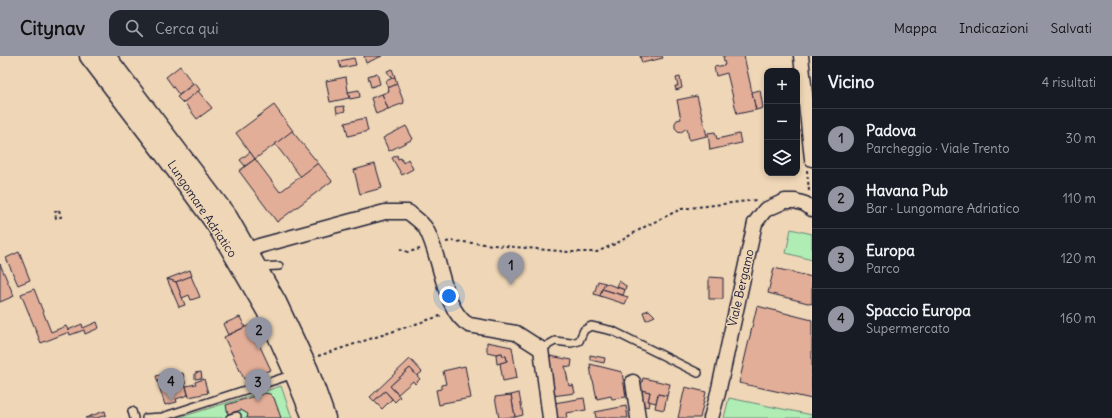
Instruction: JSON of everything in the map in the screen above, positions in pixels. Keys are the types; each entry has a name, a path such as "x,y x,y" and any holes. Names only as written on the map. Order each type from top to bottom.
{"street":[{"name":"Lungomare Adriatico","path":"89,56 207,213 241,254 257,267 277,302 306,367 326,418"},
{"name":"Lungomare Adriatico","path":"106,56 228,218 241,254 266,311 306,367 312,418"},
{"path":"801,56 812,159"},
{"name":"Viale Bergamo","path":"711,418 718,393 755,223 765,210 785,201 795,201 805,204 812,209"},
{"path":"241,254 259,246 385,212 408,212 426,227 427,247 454,310 462,321 469,325 516,333 541,348 550,418"},
{"path":"633,382 638,418"}],"lane":[{"path":"257,267 279,266"},
{"path":"541,348 555,341 579,341 584,330 591,326 613,331 698,373"},
{"path":"146,418 162,417 288,376 306,367"}],"path":[{"path":"400,249 408,252 452,241 569,252 597,252 618,243 681,209 761,200"},
{"path":"306,367 443,315"}],"green space":[{"path":"791,229 812,234 812,260 786,253"},
{"path":"281,386 292,418 178,418"},
{"path":"729,398 812,415 812,418 724,418"}],"building":[{"path":"364,56 382,56 366,63"},
{"path":"640,56 662,56 663,58 642,63"},
{"path":"723,56 744,56 756,110 737,114 727,73 716,76 714,67 725,65"},
{"path":"354,58 356,65 341,68 339,61"},
{"path":"180,66 193,84 179,95 166,77"},
{"path":"392,69 395,77 391,78 387,71"},
{"path":"377,73 380,84 371,87 368,76"},
{"path":"346,77 349,98 330,102 326,81"},
{"path":"395,77 397,84 388,88 386,81"},
{"path":"680,77 682,88 676,90 675,86 678,86 676,78"},
{"path":"195,83 200,90 183,103 177,97"},
{"path":"397,84 404,103 388,109 382,94 389,91 388,88"},
{"path":"359,90 360,97 350,99 348,92"},
{"path":"760,90 763,108 756,110 752,92"},
{"path":"198,91 212,108 197,119 184,102"},
{"path":"382,94 388,109 376,114 371,98"},
{"path":"697,96 707,136 689,140 687,128 681,132 675,128 675,123 677,120 681,119 677,100"},
{"path":"274,105 293,131 255,159 236,133"},
{"path":"344,106 345,111 337,113 336,107"},
{"path":"365,118 368,131 348,136 345,123"},
{"path":"406,126 413,139 389,151 383,138"},
{"path":"292,131 318,163 301,177 275,144"},
{"path":"715,132 717,139 739,134 741,143 710,150 708,133"},
{"path":"250,152 255,159 245,166 240,160"},
{"path":"397,155 398,159 401,158 403,163 408,159 413,169 402,175 392,158"},
{"path":"255,159 280,192 318,163 332,181 277,222 239,171"},
{"path":"375,164 382,188 360,194 354,170"},
{"path":"19,252 30,280 18,285 6,258"},
{"path":"0,264 14,296 0,302"},
{"path":"774,268 812,277 812,304 768,293"},
{"path":"190,270 192,276 176,282 167,279"},
{"path":"191,276 200,297 191,300 189,295 182,298 176,282"},
{"path":"709,277 723,278 723,299 709,299"},
{"path":"167,279 176,282 185,305 179,307"},
{"path":"598,281 605,283 600,296 594,294"},
{"path":"619,281 626,286 625,290 617,287"},
{"path":"605,283 625,290 623,295 602,289"},
{"path":"34,289 51,332 66,326 68,330 82,324 83,328 97,322 99,328 85,334 84,330 70,335 69,332 41,343 21,294"},
{"path":"602,289 628,297 625,304 600,296"},
{"path":"757,306 812,320 812,399 739,383"},
{"path":"649,310 655,316 646,320 643,312"},
{"path":"240,317 245,327 228,335 223,324"},
{"path":"250,325 271,370 244,379 224,337"},
{"path":"487,342 512,347 517,378 503,381 500,363 507,361 506,356 503,356 502,353 496,354 487,352"},
{"path":"502,353 503,356 506,356 507,361 497,364 496,354"},
{"path":"590,355 605,358 604,363 590,360"},
{"path":"550,356 572,360 571,367 565,366 569,386 573,385 575,393 552,396 547,367"},
{"path":"410,359 422,372 417,376 410,368 390,386 400,397 395,402 385,391 374,401 370,397"},
{"path":"590,364 622,372 626,397 612,399 611,396 597,399"},
{"path":"465,366 471,398 439,405 436,390 441,389 441,385 446,384 443,371"},
{"path":"410,368 420,379 415,384 413,381 398,394 390,386"},
{"path":"201,372 202,378 195,379 195,373"},
{"path":"167,373 168,377 183,373 188,395 176,399 177,402 165,405 156,376"},
{"path":"643,378 670,384 667,396 658,394 656,403 648,401 650,392 640,390"},
{"path":"204,379 208,393 189,397 186,386 196,384 195,382"},
{"path":"685,387 706,392 700,418 678,418"},
{"path":"640,390 650,392 648,401 650,401 649,407 640,405"},
{"path":"385,391 392,399 382,409 374,401"},
{"path":"264,393 270,394 274,398 281,418 247,418 248,414 241,410 228,414 226,405"},
{"path":"519,393 523,415 515,417 511,395"},
{"path":"658,394 667,396 664,410 655,408"},
{"path":"511,395 515,417 499,418 495,397"},
{"path":"584,398 586,410 566,413 567,418 556,418 554,403"},
{"path":"626,406 628,418 596,418 595,412"},
{"path":"105,411 106,415 97,418 85,418"}],"place":[{"name":"Padova","path":"511,285"},
{"name":"Havana Pub","path":"259,350"},
{"name":"Spaccio Europa","path":"171,401"},
{"name":"Europa","path":"258,402"}]}
